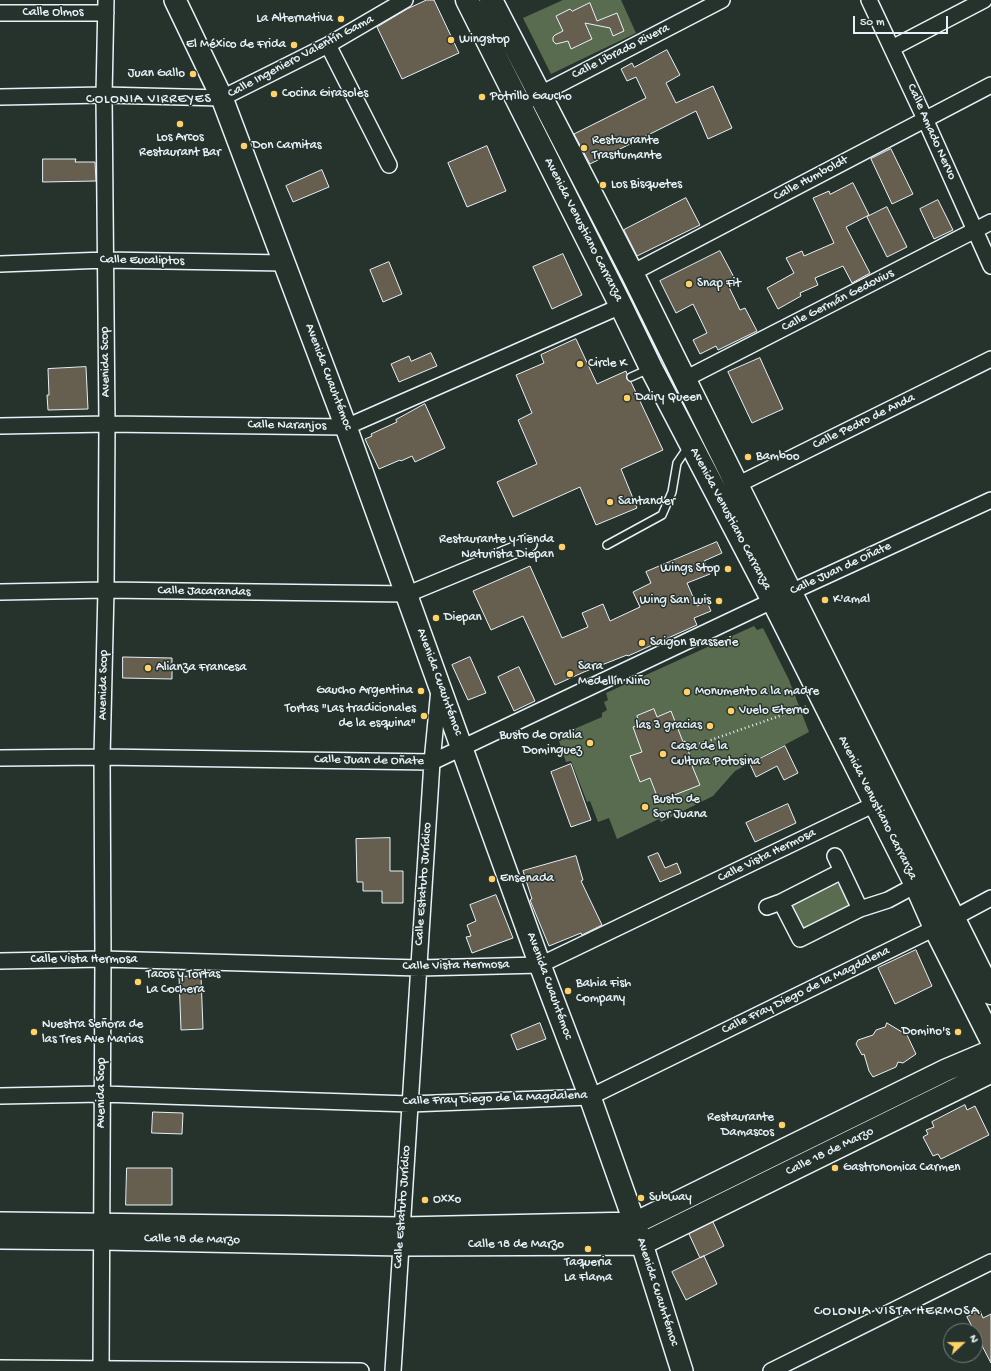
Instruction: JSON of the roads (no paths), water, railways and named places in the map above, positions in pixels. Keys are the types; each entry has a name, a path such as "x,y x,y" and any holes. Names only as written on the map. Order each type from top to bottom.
{"main road":[{"name":"Avenida Venustiano Carranza","path":"467,0 651,368 691,443 782,596 944,923 991,1039"},
{"name":"Avenida Venustiano Carranza","path":"491,0 632,272 736,485 823,701 916,885 944,923 991,993"}],"street":[{"name":"Avenida Cuauhtémoc","path":"175,0 222,98 408,594 540,965 590,1097 635,1224 682,1371"},
{"name":"Calle Ingeniero Valentín Gama","path":"0,97 104,95 222,98 328,45 405,0"},
{"name":"Calle Librado Rivera","path":"520,105 722,0"},
{"name":"Calle Amado Nervo","path":"869,0 926,119 974,231 991,266"},
{"path":"892,48 984,0"},
{"name":"Calle Olmos","path":"0,13 106,6"},
{"name":"Avenida Scop","path":"101,1369 103,959 102,757 106,590 107,424 104,95 106,6"},
{"path":"328,45 389,165"},
{"name":"Calle Humboldt","path":"632,272 991,85"},
{"name":"Calle Germán Gedovius","path":"685,379 991,222"},
{"name":"Calle Eucaliptos","path":"0,264 105,260 285,263"},
{"name":"Calle Naranjos","path":"0,426 107,424 346,427 621,306"},
{"name":"Calle Pedro de Anda","path":"736,485 991,359"},
{"name":"Calle Juan de Oñate","path":"0,758 102,757 432,762 782,596 991,500"},
{"path":"408,594 529,544"},
{"name":"Calle Jacarandas","path":"0,592 106,590 408,594"},
{"name":"Calle Estatuto Jurídico","path":"393,1371 432,762 439,684"},
{"name":"Calle Vista Hermosa","path":"0,961 103,959 419,968 540,965 875,804"},
{"path":"834,856 860,909"},
{"path":"842,872 774,905 800,939 860,909 888,900 916,885"},
{"name":"Calle Fray Diego de la Magdalena","path":"0,1096 102,1094 410,1104 590,1097 944,923 991,898"},
{"name":"Calle 18 de Marzo","path":"402,1237 635,1224 946,1070 991,1051"},
{"name":"Calle 18 de Marzo","path":"0,1223 102,1231 402,1237 642,1244 991,1072"},
{"name":"Calle 18 de Marzo","path":"0,1238 102,1231"},
{"path":"771,1371 991,1262"},
{"path":"0,1368 361,1371"}],"lane":[{"path":"631,377 651,368"},
{"path":"607,545 662,515 672,492 677,463 691,443"}],"place":[{"name":"La Alternativa","path":"341,19"},
{"name":"Wingstop","path":"451,40"},
{"name":"El México de Frida","path":"294,45"},
{"name":"Juan Gallo","path":"193,74"},
{"name":"Cocina Girasoles","path":"274,94"},
{"name":"Potrillo Gaucho","path":"482,97"},
{"name":"Los Arcos Restaurant Bar","path":"180,124"},
{"name":"Don Carnitas","path":"244,146"},
{"name":"Restaurante TrasHumante","path":"584,148"},
{"name":"Los Bisquetes","path":"603,185"},
{"name":"Snap Fit","path":"689,284"},
{"name":"Circle K","path":"580,364"},
{"name":"Dairy Queen","path":"627,398"},
{"name":"Bamboo","path":"748,457"},
{"name":"Santander","path":"610,502"},
{"name":"Restaurante y Tienda Naturista Diepan","path":"562,547"},
{"name":"Wings Stop","path":"728,569"},
{"name":"K'amal","path":"825,600"},
{"name":"Wing San Luis","path":"719,601"},
{"name":"Diepan","path":"436,618"},
{"name":"Saigon Brasserie","path":"642,643"},
{"name":"Alianza Francesa","path":"148,668"},
{"name":"Sara Medellín Niño","path":"570,674"},
{"name":"Gaucho Argentina","path":"421,691"},
{"name":"Monumento a la madre","path":"687,692"},
{"name":"Vuelo Eterno","path":"731,711"},
{"name":"Tortas \"Las tradicionales de la esquina\"","path":"424,716"},
{"name":"las 3 gracias","path":"710,726"},
{"name":"Busto de Oralia Dominguez","path":"590,743"},
{"name":"Casa de la Cultura Potosina","path":"663,754"},
{"name":"Busto de Sor Juana","path":"645,807"},
{"name":"Ensenada","path":"492,879"},
{"name":"Tacos y Tortas La Cochera","path":"138,982"},
{"name":"Bahia Fish Company","path":"568,991"},
{"name":"Nuestra Señora de las Tres Ave Marias","path":"34,1032"},
{"name":"Domino's","path":"958,1032"},
{"name":"Restaurante Damascos","path":"782,1125"},
{"name":"Gastronomica Carmen","path":"835,1168"},
{"name":"Subway","path":"641,1198"},
{"name":"Oxxo","path":"425,1200"},
{"name":"Taqueria La Flama","path":"588,1249"}],"district":[{"name":"COLONIA VIRREYES","path":"149,100"},
{"name":"COLONIA VISTA HERMOSA","path":"897,1312"}]}
